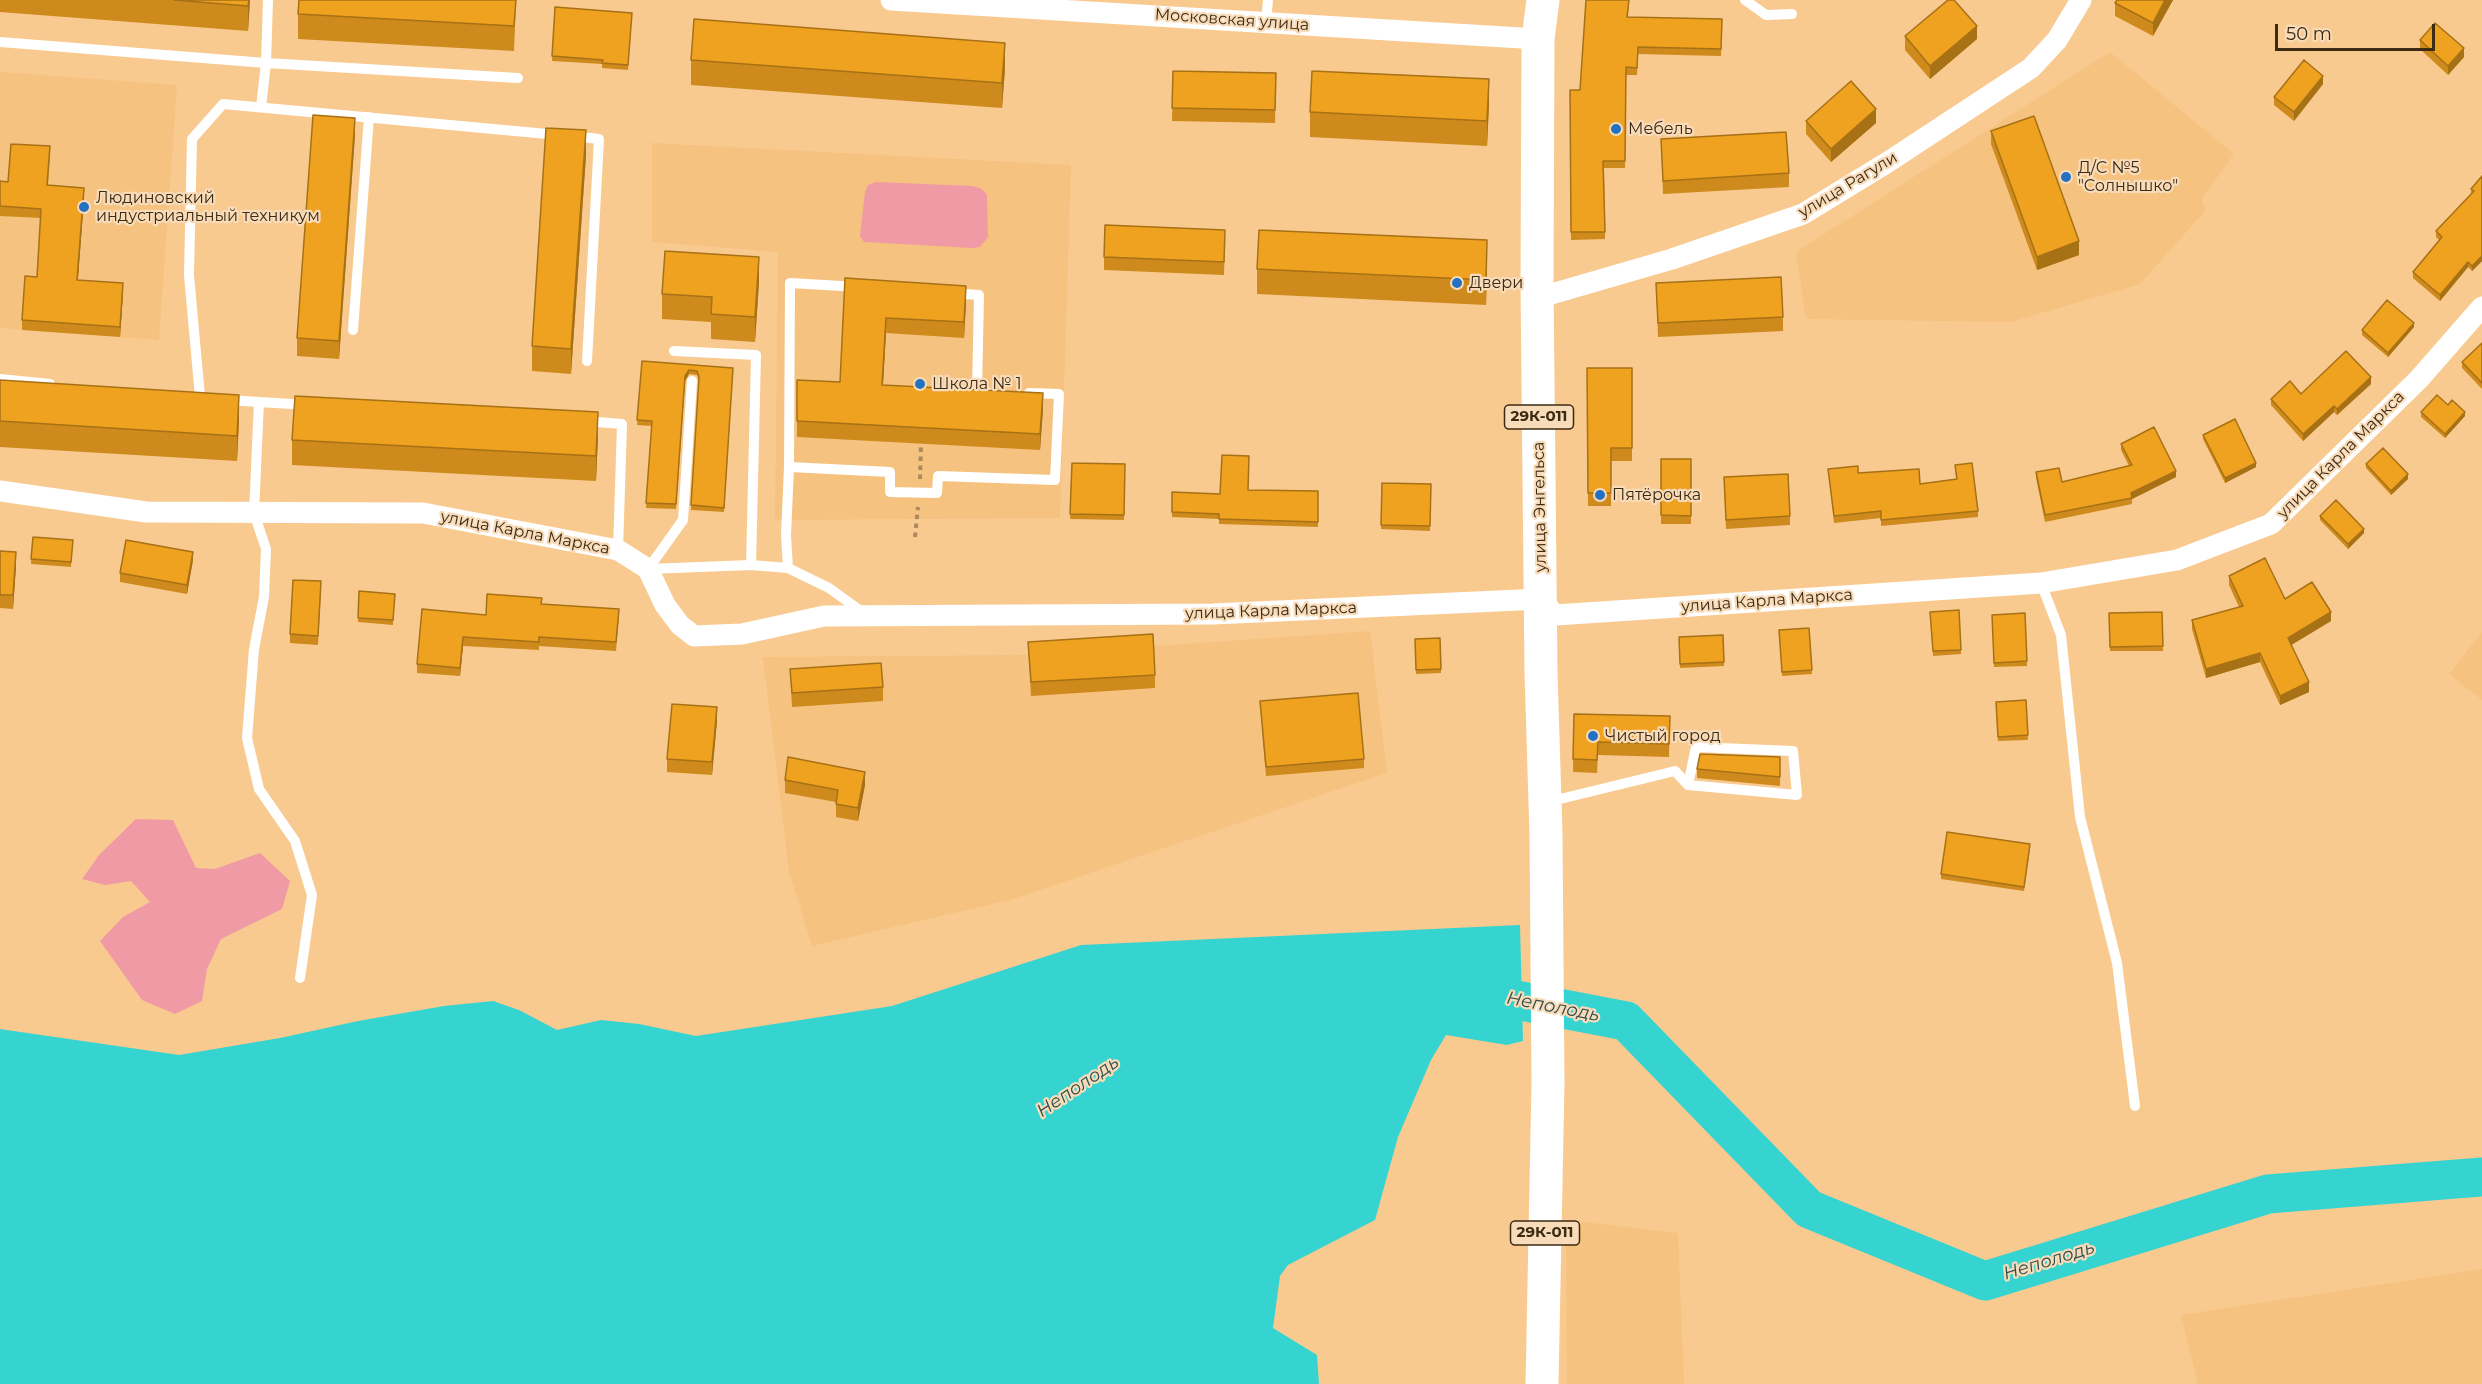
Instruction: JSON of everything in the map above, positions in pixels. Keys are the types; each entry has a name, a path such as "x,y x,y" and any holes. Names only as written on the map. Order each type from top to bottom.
{"main road":[{"name":"улица Энгельса","path":"1542,1384 1548,1083 1537,283 1538,39 1543,0"}],"street":[{"name":"Московская улица","path":"891,0 1003,3 1538,39"},
{"name":"улица Рагули","path":"1537,283 1548,295 1672,259 1803,214 1888,162 2031,68 2057,40 2081,0"},
{"name":"улица Карла Маркса","path":"0,491 146,512 423,513 618,550 648,569 665,605 680,625 694,636 742,634 824,616 1213,614 1541,599 1555,615 2041,583 2177,560 2271,524 2419,379 2482,307"}],"lane":[{"path":"261,107 266,63 268,0"},
{"path":"1266,22 1268,0"},
{"path":"1745,0 1766,15 1792,14"},
{"path":"0,42 266,63 518,78"},
{"path":"200,397 189,275 192,139 224,104 599,139 587,361"},
{"path":"353,330 369,117"},
{"path":"788,568 786,535 789,467 790,283 873,288"},
{"path":"944,292 979,295 977,392 1000,393"},
{"path":"674,351 756,355 751,565"},
{"path":"0,379 59,384"},
{"path":"648,569 683,520 692,381"},
{"path":"789,467 890,472 890,492 938,493 938,476 1055,480 1059,394 1012,393"},
{"path":"188,396 317,406"},
{"path":"259,402 254,513 266,549 264,597 254,649 248,738 259,789 295,842 312,895 300,978"},
{"path":"575,421 622,423 618,550"},
{"path":"648,569 751,565 788,568 828,588 868,615"},
{"path":"2041,583 2061,635 2080,817 2117,963 2135,1106"},
{"path":"1544,782 1556,800 1675,771 1688,784 1797,795 1793,751 1696,747 1688,784"}],"shaded area":[{"name":"Д/С №5 \"Солнышко\"","path":"2110,52 2234,154 2201,200 2206,210 2140,284 2011,322 1806,319 1796,252"},
{"name":"Людиновский индустриальный техникум","path":"0,72 177,85 159,340 0,328"},
{"name":"Школа № 1","path":"652,143 1071,165 1060,518 775,520 778,252 652,242"},
{"path":"876,182 973,186 982,189 987,195 988,237 980,247 973,248 864,242 860,236 865,192 868,185"},
{"path":"1370,631 1387,773 1010,900 812,946 789,872 763,657 1028,655"},
{"path":"2482,632 2482,700 2449,674"},
{"path":"136,819 173,820 196,868 215,869 260,853 290,881 282,909 221,939 207,969 202,1001 175,1014 142,1000 100,941 123,917 150,902 131,881 105,885 82,879 99,855"},
{"path":"1566,1220 1678,1233 1684,1384 1567,1384"},
{"path":"2482,1269 2482,1384 2198,1384 2181,1315"}],"water":[{"path":"1520,925 1523,1041 1507,1045 1446,1035 1431,1060 1398,1137 1375,1220 1288,1265 1280,1276 1273,1328 1317,1355 1319,1384 0,1384 0,1029 179,1055 444,1006 493,1001 519,1010 557,1030 601,1020 639,1024 696,1036 892,1006 1081,945"}],"building":[{"path":"174,0 249,0 248,6"},
{"path":"299,0 516,0 514,26 298,14"},
{"path":"1586,0 1629,0 1627,17 1722,19 1721,49 1638,47 1637,68 1626,67 1625,161 1603,161 1605,232 1571,232 1570,90 1580,90"},
{"path":"1948,0 1954,0 1977,26 1930,66 1905,36"},
{"path":"2117,0 2165,0 2153,23 2115,3"},
{"path":"555,7 632,13 628,65 602,63 603,60 552,56"},
{"path":"694,19 1005,43 1002,83 691,60"},
{"path":"2435,23 2464,48 2448,66 2420,40"},
{"path":"2304,60 2323,76 2294,112 2274,97"},
{"path":"1173,71 1276,73 1275,110 1172,108"},
{"path":"1312,71 1489,79 1487,121 1310,112"},
{"path":"1851,81 1876,109 1831,149 1806,121"},
{"path":"313,115 355,118 339,341 297,338"},
{"path":"2034,116 2079,241 2037,257 1991,131"},
{"path":"546,128 586,130 571,349 532,346"},
{"path":"1786,132 1789,173 1663,181 1661,139"},
{"path":"11,144 50,146 47,185 84,188 77,280 123,283 120,327 22,320 25,276 37,277 41,209 0,206 0,181 8,182"},
{"path":"2482,176 2482,256 2472,266 2468,262 2440,295 2413,272 2442,237 2436,231 2474,191 2471,189"},
{"path":"1105,225 1225,230 1224,262 1104,257"},
{"path":"1259,230 1487,240 1486,280 1257,269"},
{"path":"665,251 759,257 755,317 711,314 712,297 662,294"},
{"path":"1781,277 1783,317 1658,323 1656,283"},
{"path":"845,278 966,286 964,322 886,318 882,385 1043,393 1040,434 797,421 797,380 840,382"},
{"path":"2387,300 2414,323 2388,353 2362,330"},
{"path":"2482,343 2482,383 2462,362"},
{"path":"2346,351 2371,377 2337,409 2334,406 2303,434 2271,399 2290,381 2301,394"},
{"path":"642,361 733,368 724,508 691,505 699,377 697,371 689,370 685,376 676,504 646,503 652,421 637,420"},
{"path":"1587,368 1632,368 1632,448 1611,448 1611,493 1588,493"},
{"path":"0,380 239,395 237,436 0,421"},
{"path":"2437,395 2448,405 2452,400 2465,412 2445,434 2421,412"},
{"path":"295,396 598,412 596,456 292,440"},
{"path":"2235,419 2256,463 2225,478 2203,435"},
{"path":"2154,427 2176,471 2131,493 2132,498 2045,515 2036,472 2059,468 2062,482 2132,465 2121,444"},
{"path":"2383,448 2408,474 2391,491 2366,464"},
{"path":"1222,455 1249,456 1248,490 1318,491 1318,522 1219,519 1219,514 1172,512 1172,492 1220,494"},
{"path":"1661,459 1691,459 1691,516 1661,515"},
{"path":"1072,463 1125,464 1124,515 1070,514"},
{"path":"1972,463 1978,511 1881,520 1881,511 1834,516 1828,469 1858,466 1858,473 1919,469 1920,484 1957,479 1955,465"},
{"path":"1788,474 1790,516 1726,520 1724,477"},
{"path":"1382,483 1431,484 1430,526 1381,525"},
{"path":"2336,500 2364,529 2348,544 2320,516"},
{"path":"33,537 73,540 71,562 31,559"},
{"path":"126,540 193,552 187,585 120,573"},
{"path":"0,551 16,552 13,595 0,595"},
{"path":"2265,558 2285,599 2312,582 2331,612 2288,638 2309,682 2280,696 2260,653 2206,669 2192,620 2243,606 2229,576"},
{"path":"293,580 321,581 318,636 290,634"},
{"path":"359,591 395,594 393,620 358,618"},
{"path":"487,594 542,598 541,604 619,609 616,642 539,637 539,642 463,637 460,668 417,664 422,609 486,615"},
{"path":"1959,610 1961,650 1933,651 1930,612"},
{"path":"2162,612 2163,646 2110,647 2109,613"},
{"path":"2025,613 2027,661 1994,663 1992,615"},
{"path":"1809,628 1812,670 1782,672 1779,630"},
{"path":"1153,634 1155,675 1031,682 1028,642"},
{"path":"1723,635 1724,662 1680,664 1679,637"},
{"path":"1440,638 1441,669 1416,670 1415,639"},
{"path":"881,663 883,687 792,693 790,669"},
{"path":"1358,693 1364,759 1266,767 1260,701"},
{"path":"2026,700 2028,735 1998,737 1996,702"},
{"path":"672,704 717,707 712,762 667,759"},
{"path":"1574,714 1670,716 1669,744 1598,742 1597,760 1573,759"},
{"path":"1700,754 1780,757 1780,777 1697,769"},
{"path":"788,757 865,772 858,808 836,804 838,790 785,780"},
{"path":"1947,832 2030,844 2024,887 1941,874"}],"waterway":[{"name":"Неполодь","path":"1469,991 1626,1021 1809,1209 1985,1281 2268,1194 2482,1177"}],"place":[{"name":"Мебель","path":"1616,129"},
{"name":"Д/С №5 \"Солнышко\"","path":"2066,177"},
{"name":"Людиновский индустриальный техникум","path":"84,207"},
{"name":"Двери","path":"1457,283"},
{"name":"Школа № 1","path":"920,384"},
{"name":"Пятёрочка","path":"1600,495"},
{"name":"Чистый город","path":"1593,736"}]}
